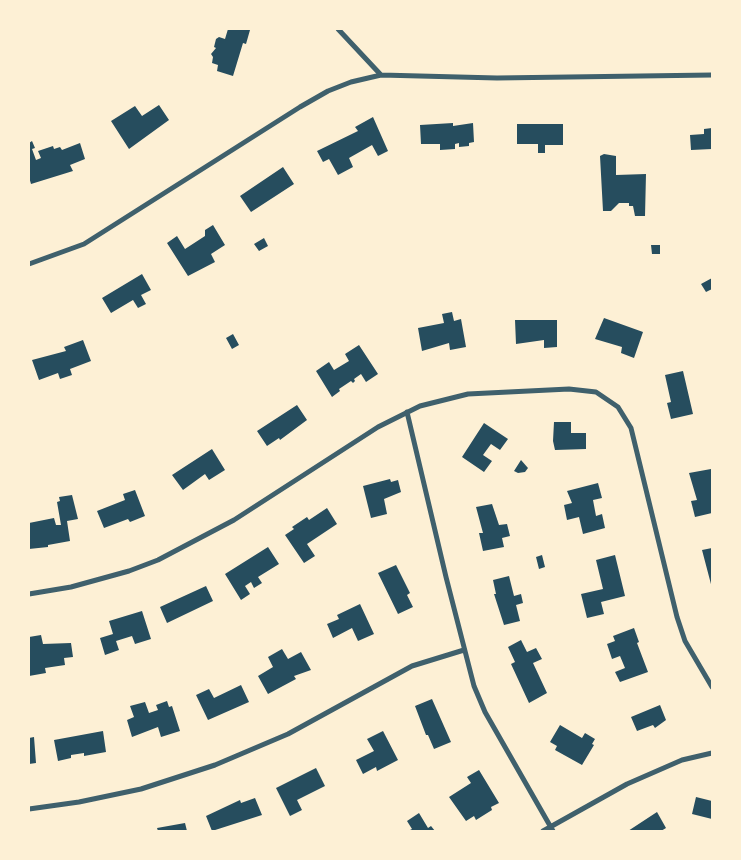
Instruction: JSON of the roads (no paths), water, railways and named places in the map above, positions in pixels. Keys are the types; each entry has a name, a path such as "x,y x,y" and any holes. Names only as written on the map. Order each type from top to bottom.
{"street":[{"path":"338,29 380,75"},
{"path":"29,264 84,244 328,91 351,82 380,75 497,78 712,74"},
{"path":"29,594 71,588 129,571 187,546 234,520 378,427 407,412 444,398 468,394 569,389 596,392 618,407 631,428 677,617 686,641 712,687"},
{"path":"407,412 464,650 485,712 552,829"},
{"path":"29,808 79,802 141,789 215,765 288,734 412,666 464,650"},
{"path":"542,831 552,829 603,796 660,769 712,753"}]}
